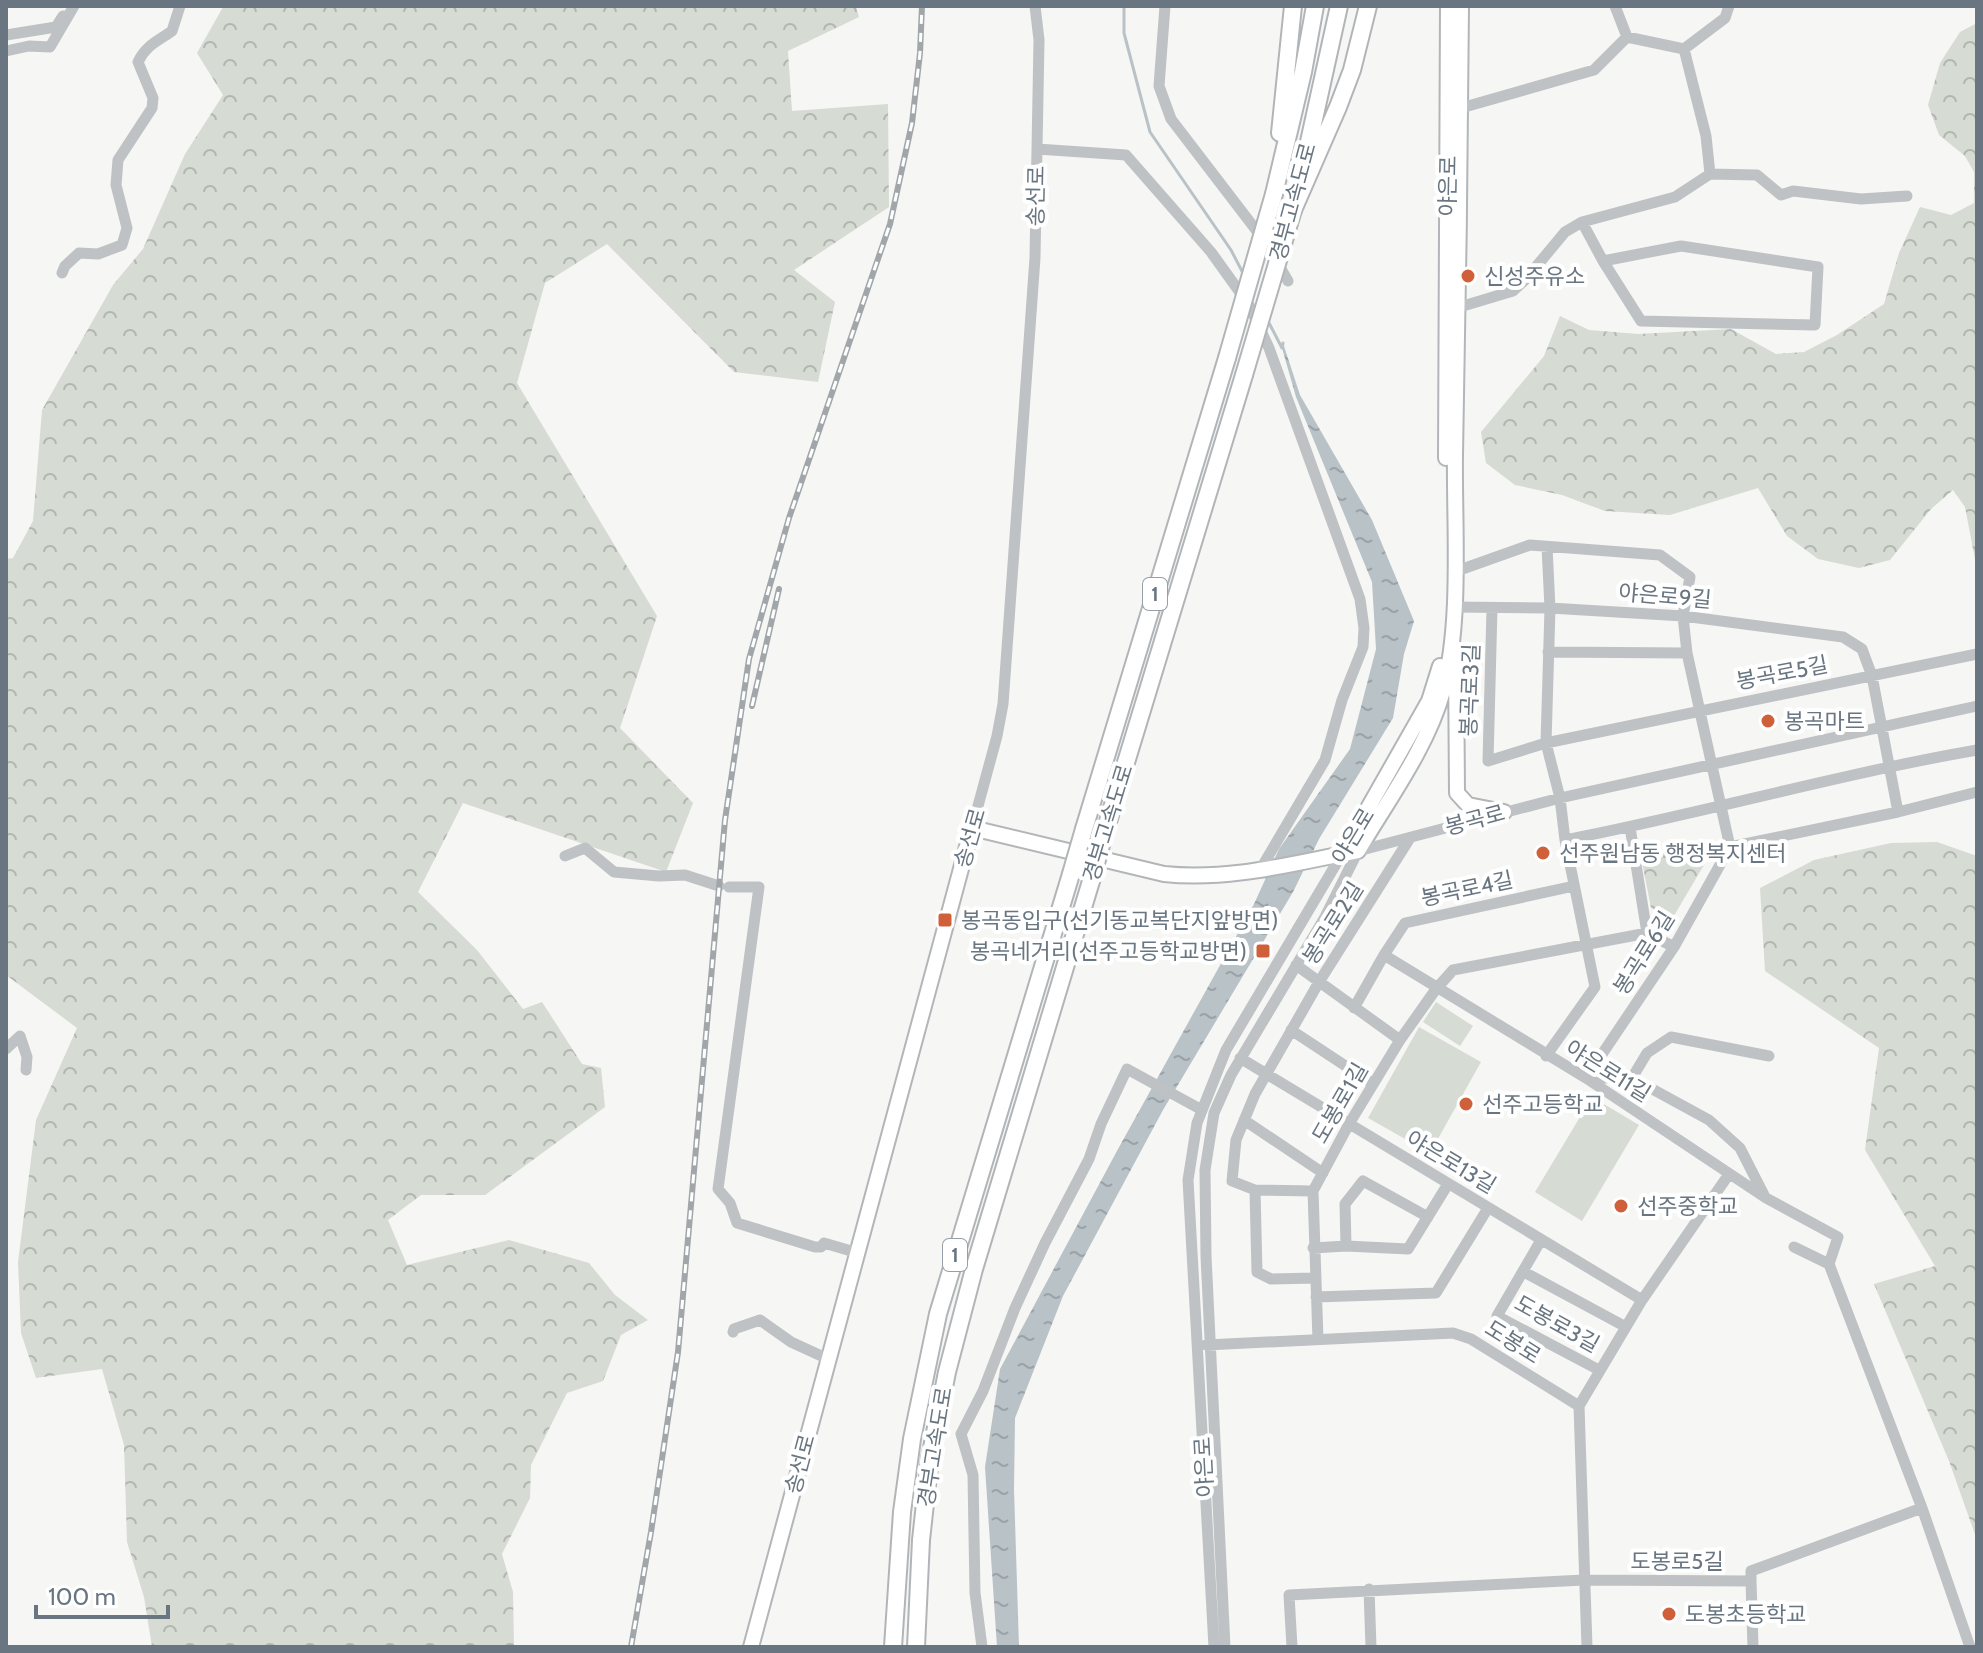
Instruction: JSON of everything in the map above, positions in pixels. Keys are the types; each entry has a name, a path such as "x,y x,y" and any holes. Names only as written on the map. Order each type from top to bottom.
{"highway":[{"path":"1274,194 1293,6"},
{"name":"경부고속도로","path":"893,1647 904,1497 912,1439 938,1314 1227,358 1274,194 1300,87 1315,6"},
{"name":"경부고속도로","path":"916,1647 921,1540 930,1458 947,1372 974,1269 1293,210 1339,6"},
{"path":"1293,210 1352,70 1368,6"}],"main road":[{"name":"야은로","path":"1358,851 1436,713 1448,669 1454,572 1448,6"},
{"name":"야은로","path":"1342,854 1429,701 1440,664 1445,623 1461,108 1461,6"},
{"path":"1453,607 1457,793 1468,805 1504,812"},
{"name":"봉곡로","path":"972,828 1164,874 1213,877 1358,851"},
{"name":"송선로","path":"751,1647 972,828"}],"street":[{"path":"6,35 56,27 71,6"},
{"path":"6,51 29,46 50,47 71,6"},
{"path":"62,273 79,253 98,254 122,245 127,228 116,185 118,160 152,108 153,98 138,62 150,45 172,31 180,6"},
{"name":"송선로","path":"972,828 1003,704 1035,258 1039,40 1035,6"},
{"path":"1165,6 1159,86 1171,119 1266,243 1288,281"},
{"path":"1615,6 1627,37"},
{"path":"1627,37 1684,49 1725,18 1729,6"},
{"path":"1461,108 1594,70 1627,37"},
{"path":"1684,49 1706,136 1710,174"},
{"path":"1037,149 1126,155 1211,252 1242,294 1269,348 1356,585 1364,628 1363,647 1342,700 1325,760 1260,870"},
{"path":"1453,309 1513,291 1565,232 1582,222 1675,197 1710,174 1757,175 1781,195 1793,191 1861,199 1907,196"},
{"path":"1582,222 1603,261 1641,321 1815,325 1818,267 1681,246 1603,261"},
{"path":"1454,572 1530,545 1660,555 1690,577 1683,616 1687,653 1730,847 1977,792"},
{"path":"1546,1056 1595,987 1565,840 1560,798 1546,743 1550,608 1547,547"},
{"name":"야은로9길","path":"1453,607 1550,608 1683,616 1843,637 1857,644 1872,676"},
{"name":"봉곡로3길","path":"1492,608 1488,761 1546,743 1701,710"},
{"path":"1548,652 1687,653"},
{"name":"봉곡로5길","path":"1701,710 1977,654"},
{"path":"1872,676 1898,812"},
{"name":"봉곡로","path":"1358,851 1560,798 1977,706"},
{"path":"1565,840 1721,807 1889,765 1977,750"},
{"path":"1630,827 1647,933"},
{"name":"봉곡로2길","path":"1255,1190 1232,1181 1236,1140 1244,1120 1266,1074 1319,982 1410,838"},
{"name":"봉곡로6길","path":"1586,1078 1674,947 1730,847"},
{"path":"565,856 585,848 614,872 685,875 724,886 759,887 718,1189 730,1203 737,1223 815,1247 821,1247 824,1243 858,1253"},
{"name":"야은로","path":"1214,1647 1204,1345 1205,1170 1214,1113 1240,1058 1325,917 1358,851"},
{"name":"야은로","path":"1225,1647 1204,1345 1188,1180 1197,1123 1226,1050 1342,854"},
{"name":"봉곡로4길","path":"1384,955 1405,923 1574,886"},
{"path":"1436,989 1453,970 1647,933 1674,947"},
{"path":"1354,1008 1384,955"},
{"name":"야은로11길","path":"1384,955 1586,1078 1766,1198 1838,1237 1829,1264"},
{"path":"1296,965 1400,1040"},
{"name":"도봉로1길","path":"1318,1340 1313,1191 1373,1084 1436,989"},
{"path":"1291,1030 1373,1084"},
{"path":"6,1049 20,1036 27,1057 26,1070"},
{"path":"1632,1078 1647,1053 1671,1037 1769,1056"},
{"name":"야은로13길","path":"1240,1058 1642,1300"},
{"path":"982,1647 975,1593 973,1475 961,1434 983,1391 1015,1308 1089,1159 1101,1124 1127,1069 1202,1110"},
{"path":"1586,1078 1632,1078 1709,1120 1740,1148 1766,1198"},
{"path":"1244,1120 1323,1173"},
{"name":"도봉로3길","path":"1579,1406 1642,1300 1729,1174"},
{"path":"1346,1246 1345,1204 1363,1181 1428,1217"},
{"path":"1313,1248 1408,1249 1448,1184"},
{"path":"1313,1191 1255,1190 1257,1272 1271,1279 1315,1278"},
{"path":"1316,1297 1436,1293 1488,1208"},
{"name":"도봉로3길","path":"1541,1240 1497,1316 1599,1370"},
{"path":"1794,1247 1829,1264 1922,1508 1970,1647"},
{"name":"도봉로3길","path":"1524,1272 1626,1327"},
{"path":"733,1332 760,1320 791,1342 828,1359"},
{"name":"도봉로","path":"1204,1345 1453,1333 1471,1339 1579,1406"},
{"path":"1579,1406 1587,1647"},
{"path":"1751,1581 1751,1571 1922,1508"},
{"path":"1292,1647 1289,1595 1584,1580"},
{"name":"도봉로5길","path":"1584,1580 1751,1581 1753,1647"},
{"path":"1369,1589 1371,1647"}],"green space":[{"path":"856,6 859,17 788,51 792,111 888,104 889,207 794,270 835,302 818,382 734,372 607,244 545,283 517,383 657,616 620,728 693,803 666,872 463,803 418,892 477,950 523,1009 542,1002 582,1064 601,1068 605,1107 485,1195 421,1195 388,1220 407,1265 509,1240 589,1263 615,1295 648,1320 621,1335 603,1381 567,1393 531,1465 530,1498 502,1554 513,1592 514,1647 152,1647 144,1597 127,1542 124,1445 102,1369 36,1378 21,1333 18,1262 36,1120 77,1028 6,975 6,559 13,558 33,521 42,410 113,285 143,249 185,154 223,95 197,53 223,7"},
{"path":"1977,23 1977,570 1965,507 1953,490 1931,509 1890,560 1859,568 1818,559 1787,536 1758,488 1670,515 1605,511 1562,495 1515,485 1486,463 1481,432 1544,356 1560,316 1589,330 1638,334 1731,329 1776,354 1804,352 1837,335 1884,304 1899,253 1920,207 1951,215 1974,203 1974,172 1965,156 1939,135 1928,105 1940,63 1960,32"},
{"path":"1937,842 1977,856 1977,1540 1949,1461 1874,1284 1935,1266 1865,1150 1879,1048 1765,971 1760,888 1814,860 1891,843"},
{"path":"1717,843 1672,919 1651,908 1641,857"},
{"path":"1436,1002 1473,1026 1460,1046 1423,1022"},
{"path":"1419,1027 1481,1062 1430,1153 1368,1118"},
{"path":"1592,1097 1639,1125 1582,1221 1535,1192"}],"water":[{"path":"1283,343 1300,395 1372,520 1414,621 1404,654 1393,718 1319,839 1293,892 1163,1110 1063,1296 1015,1418 1019,1647 997,1647 985,1467 1000,1369 1254,904 1279,849 1350,749 1376,649 1372,582 1296,397"}],"waterway":[{"path":"1124,6 1124,33 1150,132 1231,250 1244,275"},
{"path":"1268,321 1282,348 1283,343"}],"railway":[{"path":"631,1647 678,1352 725,820 749,659 789,518 890,224 912,123 922,6"},
{"path":"752,706 779,589"}],"place":[{"name":"신성주유소","path":"1468,276"},
{"name":"봉곡마트","path":"1768,721"},
{"name":"선주원남동 행정복지센터","path":"1543,853"},
{"name":"봉곡동입구(선기동교복단지앞방면)","path":"945,920"},
{"name":"봉곡네거리(선주고등학교방면)","path":"1263,951"},
{"name":"선주고등학교","path":"1466,1104"},
{"name":"선주중학교","path":"1621,1206"},
{"name":"도봉초등학교","path":"1669,1614"}]}
